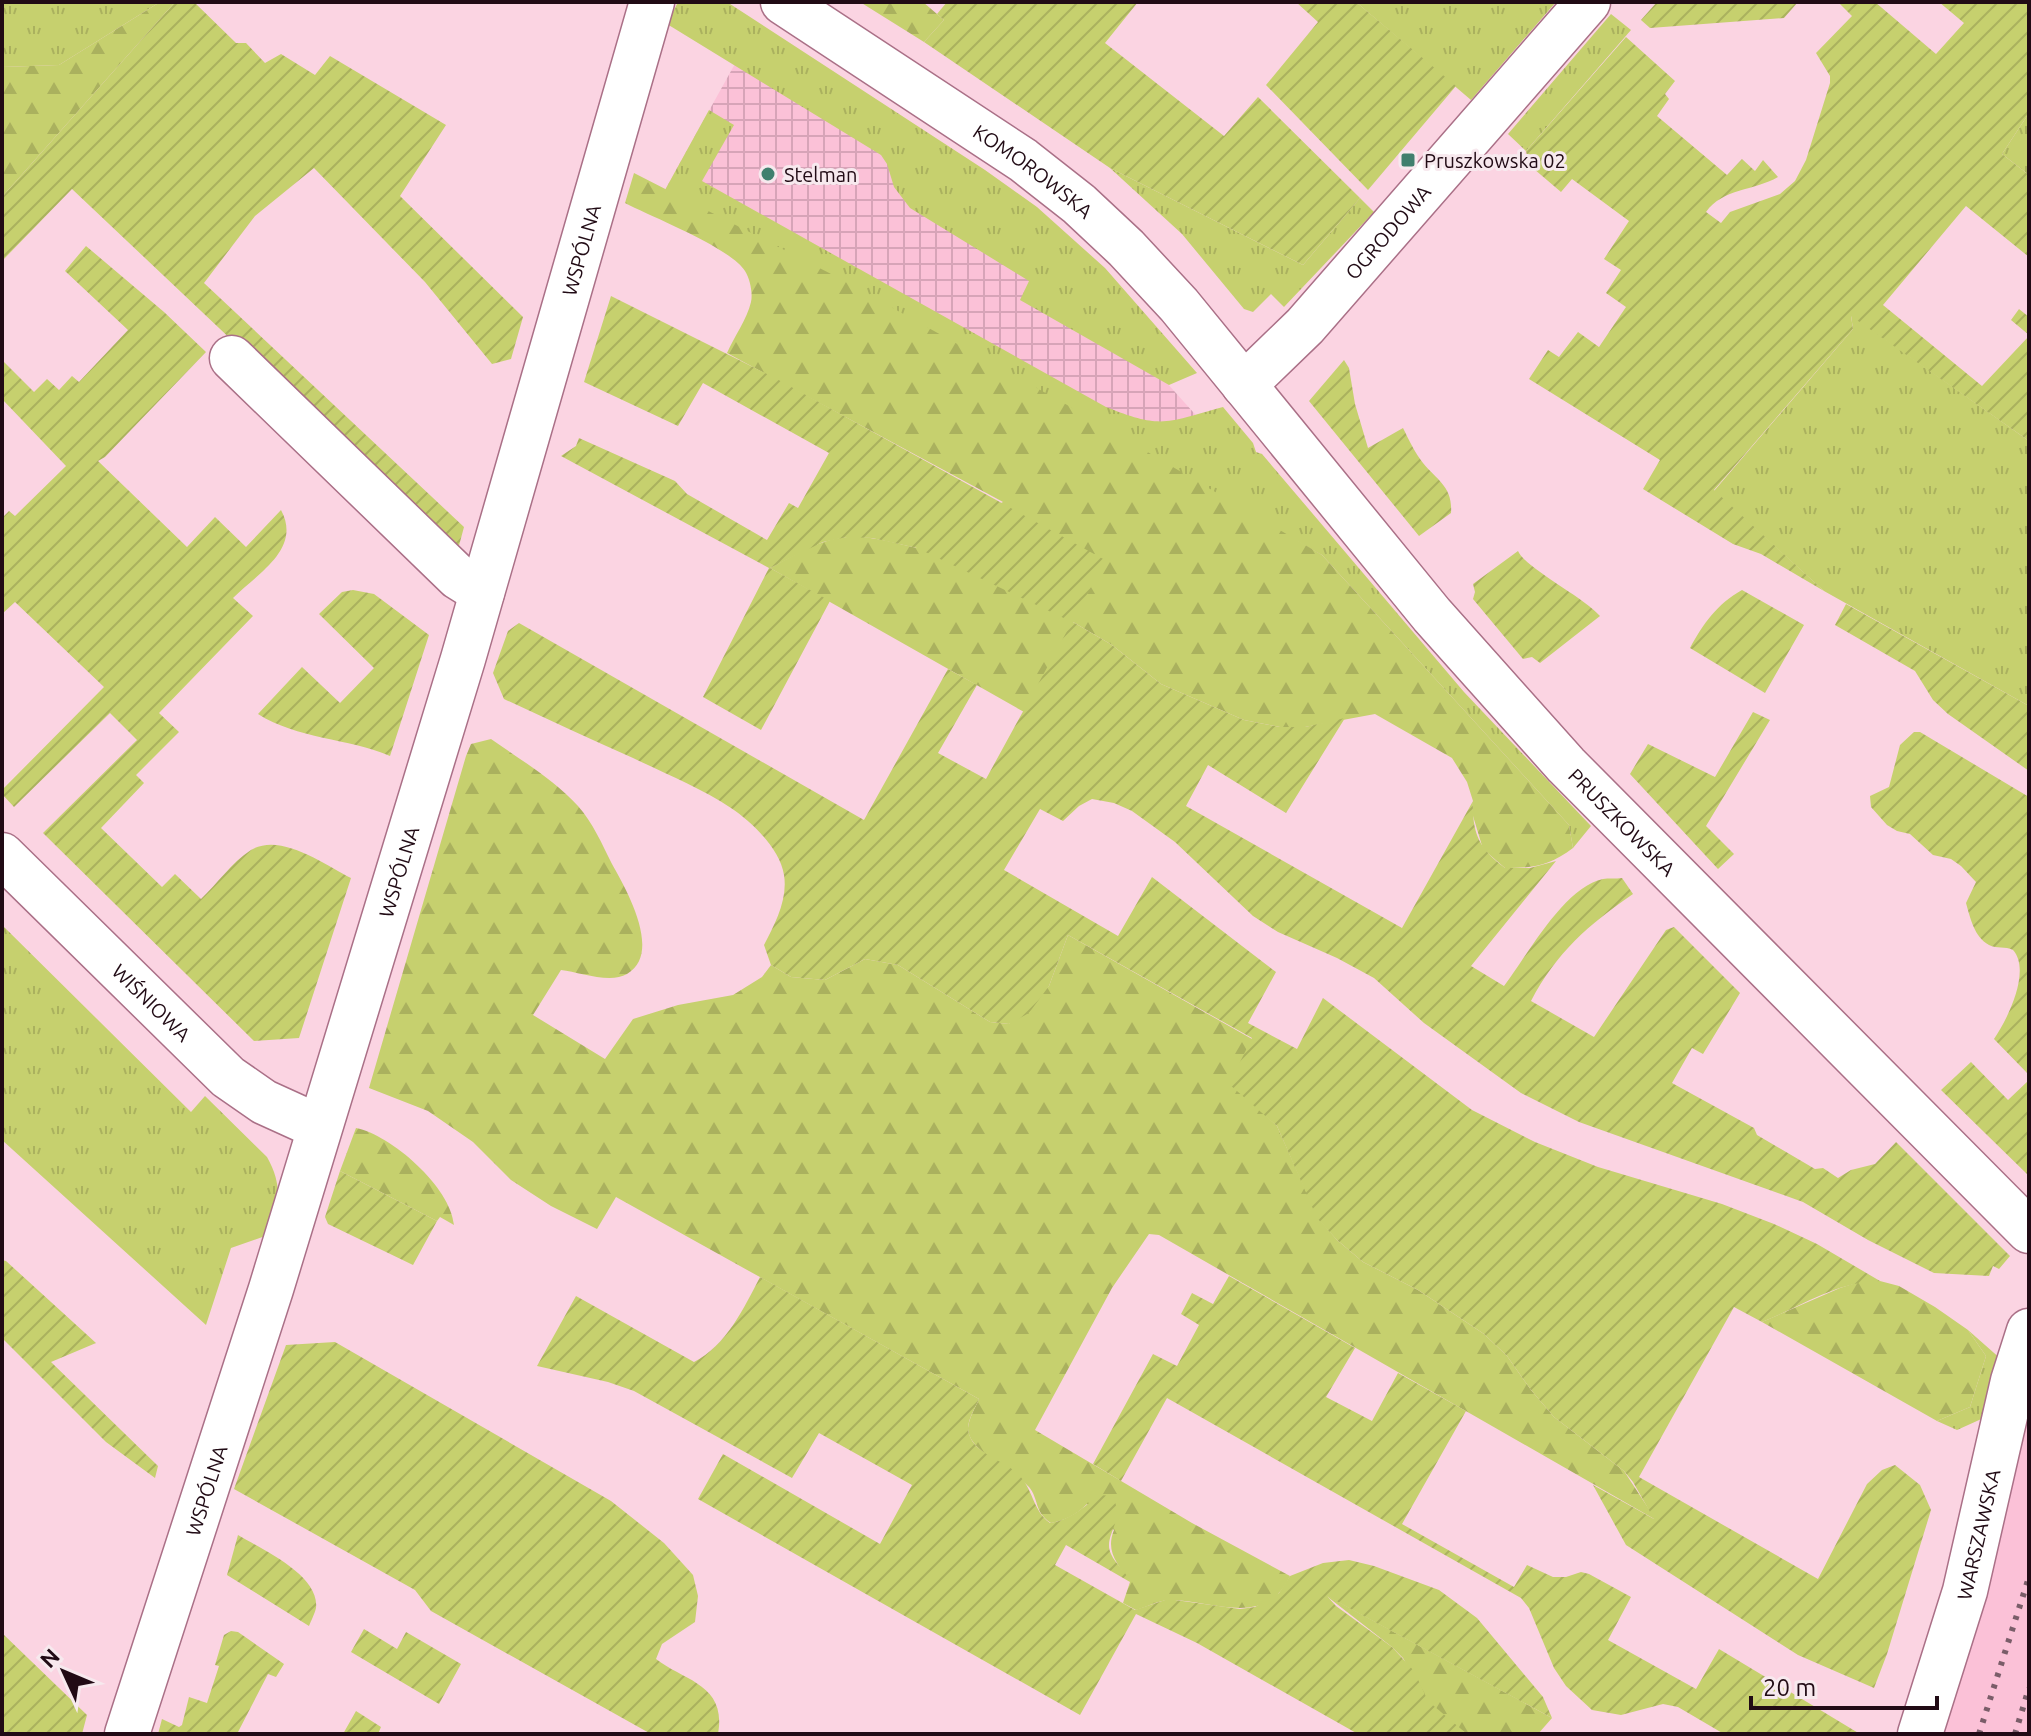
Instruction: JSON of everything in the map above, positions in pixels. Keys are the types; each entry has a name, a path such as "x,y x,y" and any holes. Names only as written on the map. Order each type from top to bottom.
{"street":[{"name":"WSPÓLNA","path":"127,1734 271,1289 482,592 652,2"},
{"name":"KOMOROWSKA","path":"783,2 1005,147 1057,185 1149,271 1244,385"},
{"name":"OGRODOWA","path":"1244,385 1316,314 1588,2"},
{"path":"232,358 458,577 482,592"},
{"name":"PRUSZKOWSKA","path":"1244,385 1432,615 1566,765 2029,1231"},
{"name":"WIŚNIOWA","path":"2,855 228,1077 264,1102 319,1127"},
{"name":"WARSZAWSKA","path":"1920,1734 1965,1591 2013,1381 2029,1331"}],"shaded area":[{"path":"746,44 1009,208 1322,555 665,190"},
{"path":"2029,1388 2029,1734 1939,1734"}],"green space":[{"path":"2,2 160,2 59,65 2,67"},
{"path":"160,2 175,2 2,197 2,67 59,65"},
{"path":"175,2 194,2 236,43 246,43 265,63 281,54 315,75 330,56 446,125 400,196 523,317 511,359 492,364 425,282 314,168 255,216 204,283 464,527 457,553 72,189 2,261 2,197"},
{"path":"678,2 727,2 1037,207 1105,268 1197,373 1169,385 1020,300 1029,281 910,208 894,187 881,155 667,24"},
{"path":"860,2 923,2 944,20 924,42"},
{"path":"947,2 1138,2 1105,43 1224,136 1258,97 1360,198 1303,265 1110,168 924,42 944,20 937,14"},
{"path":"1296,2 1356,2 1456,86 1368,190 1266,85 1318,22"},
{"path":"1356,2 1556,2 1471,100"},
{"path":"1657,2 1798,2 1784,18 1650,28 1641,20"},
{"path":"1838,2 1875,2 1936,54 1964,23 1939,2 2029,2 2029,113 2002,154 2029,175 2029,257 1966,206 1883,305 1982,386 2029,336 2029,441 1851,316 1853,329 1714,490 1824,591 1761,554 1733,544 1643,489 1660,460 1529,379 1548,350 1559,357 1578,332 1599,347 1626,307 1606,293 1621,270 1604,259 1629,221 1572,179 1561,192 1530,169 1526,151 1626,37 1675,81 1665,94 1669,99 1657,116 1727,175 1742,159 1755,171 1763,160 1778,177 1730,194 1713,204 1706,212 1721,223 1730,212 1780,194 1795,181 1806,160 1830,83 1830,76 1816,53 1852,16"},
{"path":"1611,14 1631,30 1526,151 1508,134"},
{"path":"709,110 734,125 702,181 1106,407 1140,419 1165,421 1223,407 1253,443 1256,452 1262,454 1464,692 1591,826 1573,848 1569,825 1322,555 665,190"},
{"path":"2029,113 2029,175 2002,154"},
{"path":"1110,168 1303,265 1360,198 1374,212 1284,307 1271,294 1253,312 1244,309 1182,234"},
{"path":"634,173 837,277 1078,411 1322,555 1569,825 1573,848 1541,865 1505,868 1483,849 1467,782 1452,758 1375,714 1305,727 1280,727 1244,720 1161,684 1112,645 1073,622 1024,712 770,568 837,538 873,538 917,548 1003,502 727,353 751,302 747,274 737,262 708,243 625,203"},
{"path":"86,246 206,352 98,461 187,547 215,517 246,547 281,510 286,524 282,548 265,569 233,598 253,616 159,713 179,732 136,775 144,783 101,828 162,887 175,874 201,899 237,861 263,845 288,847 302,852 351,878 299,1038 254,1041 43,833 137,740 110,713 14,807 2,794 2,790 104,687 15,602 2,614 2,518 9,511 15,516 66,466 2,399 2,360 34,392 47,379 59,390 72,376 79,382 128,330 65,271"},
{"path":"611,296 775,378 1105,560 1073,622 1112,645 1161,684 1244,720 1280,727 1305,727 1345,718 1286,813 1208,765 1186,806 1402,928 1473,801 1479,839 1489,854 1505,868 1530,868 1556,861 1471,966 1504,986 1548,924 1574,895 1603,879 1622,878 1633,894 1575,941 1552,968 1531,1001 1594,1037 1666,930 1674,927 1740,993 1703,1054 1692,1048 1672,1083 1754,1128 1757,1135 1815,1169 1823,1168 1838,1178 1851,1170 1875,1164 1896,1142 2010,1256 1999,1269 1993,1266 1989,1276 1934,1273 1868,1240 1803,1202 1579,1122 1521,1093 1424,1023 1374,978 1278,932 1253,916 1175,842 1132,811 1114,803 1092,799 1063,821 1040,809 1004,870 1118,936 1152,877 1276,972 1248,1023 1297,1049 1323,998 1472,1110 1535,1142 1598,1167 1722,1204 1774,1224 1817,1244 1880,1281 1834,1290 1762,1322 1734,1307 1639,1477 1818,1579 1867,1484 1882,1470 1895,1465 1920,1485 1931,1510 1874,1688 1798,1655 1626,1545 1593,1485 1654,1519 1624,1471 1554,1417 1507,1356 1484,1334 1418,1290 1363,1262 1317,1218 1277,1126 1229,1084 1252,1038 1068,935 1049,986 1029,1013 1009,1024 990,1022 898,965 865,959 825,980 791,977 771,965 764,945 780,911 785,884 777,856 756,828 731,808 696,788 504,699 493,673 508,631 519,623 864,820 948,669 977,685 938,753 986,779 1072,622 917,548 872,538 847,537 823,542 770,568 830,601 761,730 703,697 769,568 561,456 576,446 579,438 675,481 687,494 767,540 789,503 798,508 829,453 703,383 678,426 584,382"},
{"path":"2019,309 2029,317 2029,335 2011,320"},
{"path":"1851,315 2029,441 2029,706 1824,591 1714,491 1853,329"},
{"path":"1344,360 1349,368 1355,404 1368,448 1403,428 1420,459 1447,490 1451,513 1419,536 1309,401"},
{"path":"1518,551 1531,566 1600,616 1540,663 1532,657 1523,659 1473,599 1473,584"},
{"path":"353,590 374,594 429,635 390,756 289,729 258,714 302,667 340,703 374,668 319,614 342,592"},
{"path":"1742,590 1804,625 1765,693 1690,648 1712,615"},
{"path":"1846,604 2029,706 2029,771 1948,714 1933,700 1915,671 1835,625"},
{"path":"1753,712 1770,720 1706,826 1734,854 1718,869 1630,774 1648,744 1715,777"},
{"path":"1914,732 1920,732 2029,797 2029,1075 1994,1039 2016,994 2020,969 2013,950 1989,945 1976,932 1966,903 1976,882 1951,859 1933,855 1910,834 1887,825 1871,807 1870,796 1889,787 1900,745"},
{"path":"491,739 547,778 583,813 625,889 642,937 642,951 637,964 627,974 603,978 561,970 533,1015 605,1059 633,1019 678,1005 733,995 762,977 771,965 791,977 825,980 865,959 898,965 990,1022 1009,1024 1049,986 1068,935 1252,1039 1262,1112 1277,1126 1318,1218 1337,1240 1363,1262 1418,1290 1484,1334 1507,1356 1554,1417 1624,1471 1656,1520 1159,1235 1149,1234 1112,1288 1035,1430 1192,1523 1290,1576 1280,1592 1267,1602 1253,1607 1222,1607 1167,1600 1136,1610 1123,1603 1130,1582 1112,1551 1114,1530 1087,1504 1061,1520 1051,1523 1046,1519 1029,1487 983,1452 970,1436 968,1428 979,1399 616,1197 597,1229 551,1206 511,1180 473,1142 428,1111 369,1088 466,756 471,744"},
{"path":"2,925 191,1112 205,1096 267,1157 276,1177 278,1195 271,1234 231,1248 206,1325 2,1140"},
{"path":"1971,1062 2008,1100 2029,1080 2029,1176 1941,1090"},
{"path":"356,1128 386,1141 417,1165 442,1195 454,1225 440,1217 437,1221 340,1171"},
{"path":"340,1171 437,1221 413,1265 328,1224 325,1217"},
{"path":"2,1260 96,1343 51,1362 158,1466 155,1478 106,1442 2,1338"},
{"path":"1229,1276 1355,1348 1326,1397 1372,1421 1398,1373 1466,1411 1402,1524 1514,1587 1527,1565 1553,1577 1581,1572 1589,1574 1631,1597 1608,1640 1696,1689 1719,1649 1860,1734 1724,1734 1678,1707 1663,1704 1621,1715 1592,1710 1566,1686 1554,1668 1529,1608 1521,1598 1167,1398 1121,1481 1093,1464 1153,1354 1177,1366 1199,1325 1181,1314 1192,1293 1213,1304"},
{"path":"760,1277 979,1399 968,1425 972,1441 1023,1479 1040,1512 1050,1523 1071,1516 1100,1495 1112,1496 1117,1513 1109,1547 1130,1582 1066,1545 1055,1565 1135,1610 1168,1599 1240,1609 1255,1607 1279,1593 1290,1576 1323,1563 1349,1560 1374,1566 1439,1590 1477,1618 1543,1697 1552,1718 1327,1596 1392,1647 1414,1671 1428,1701 1467,1734 1358,1734 1197,1643 1136,1614 1080,1715 698,1499 723,1454 880,1544 912,1485 819,1433 792,1478 634,1391 537,1366 576,1296 694,1362 725,1336"},
{"path":"1862,1281 1880,1281 1899,1286 1968,1330 1986,1356 1970,1407 1937,1421 1762,1322"},
{"path":"1968,1330 2002,1360 1988,1416 1957,1430 1937,1421 1970,1407 1986,1356"},
{"path":"335,1342 611,1501 664,1543 693,1575 698,1596 695,1622 662,1644 656,1659 710,1694 719,1717 718,1734 651,1734 431,1611 415,1590 234,1489 286,1345"},
{"path":"238,1535 287,1564 309,1585 315,1596 316,1608 309,1626 227,1575"},
{"path":"1324,1594 1552,1718 1538,1734 1467,1734 1427,1701 1403,1658 1392,1647"},
{"path":"364,1629 397,1649 406,1632 461,1664 439,1704 351,1652"},
{"path":"231,1631 238,1632 284,1664 276,1677 268,1674 237,1734 158,1734 162,1719 179,1727 182,1725 189,1697 207,1703 219,1666 215,1665 224,1635"},
{"path":"2,1633 87,1715 82,1734 2,1733"},
{"path":"356,1711 381,1727 378,1734 343,1734"}],"railway":[{"path":"1979,1734 2029,1577"},
{"path":"2015,1734 2029,1688"}],"place":[{"name":"Pruszkowska 02","path":"1408,160"},
{"name":"Stelman","path":"768,174"}]}
